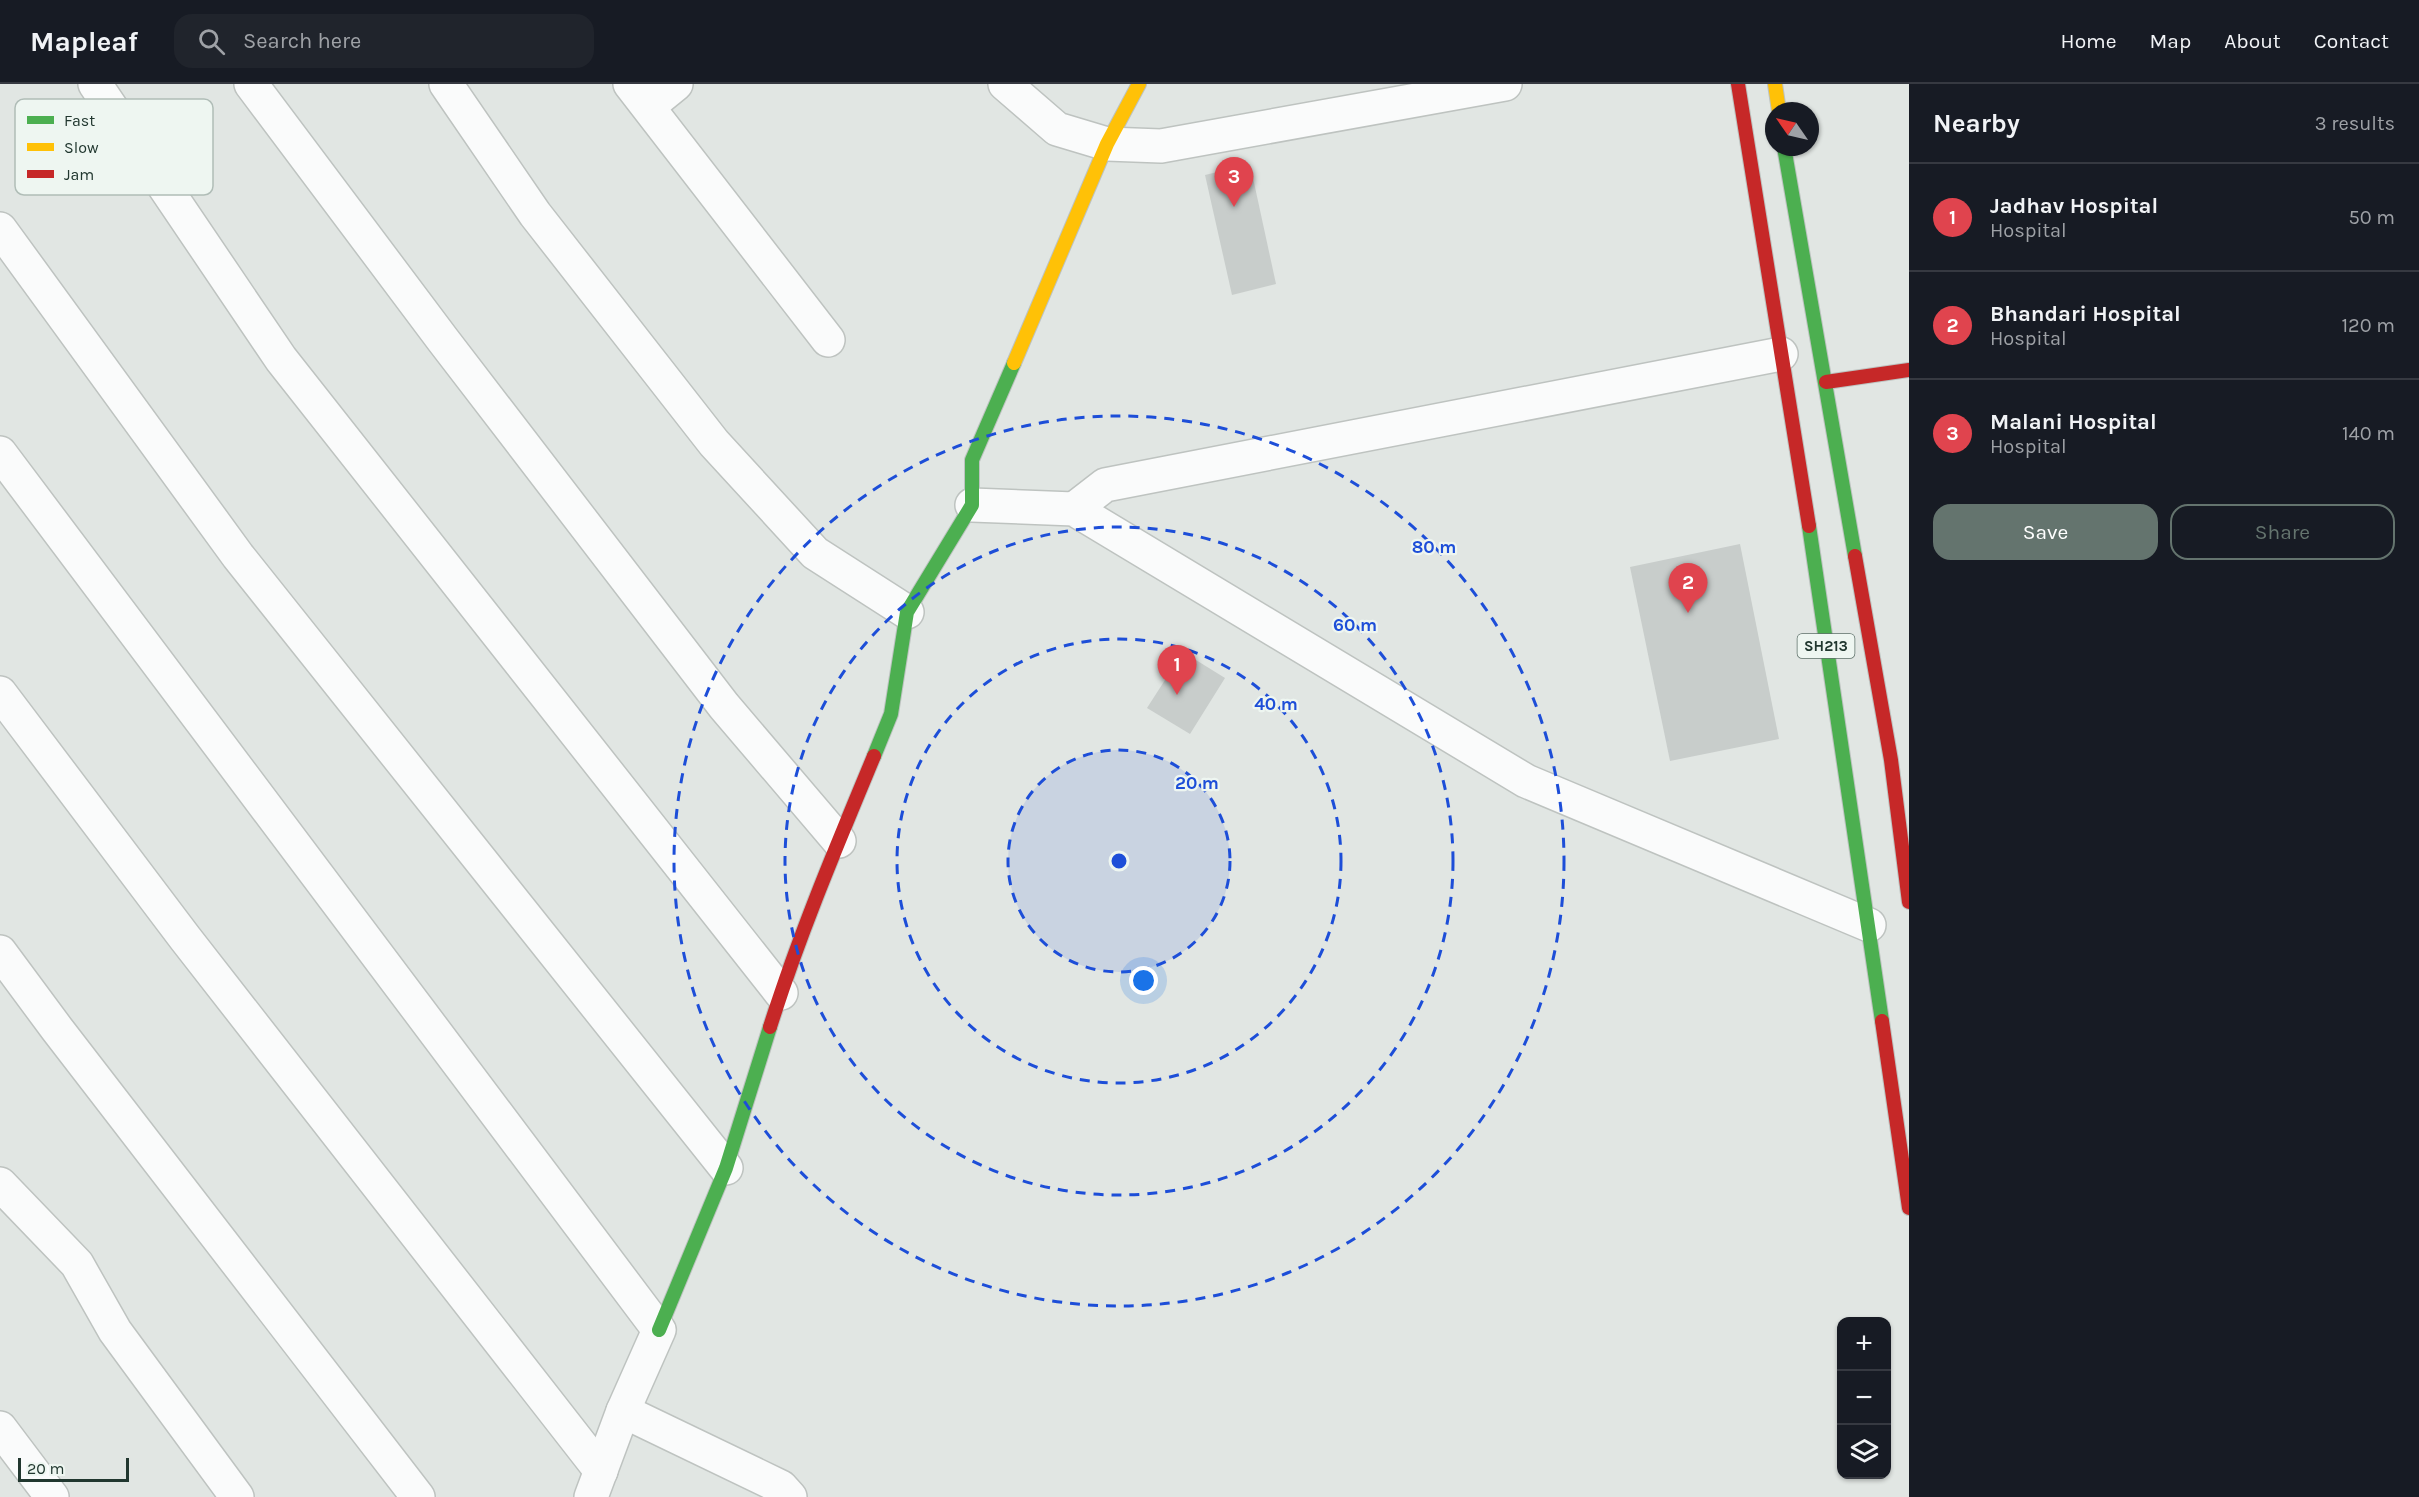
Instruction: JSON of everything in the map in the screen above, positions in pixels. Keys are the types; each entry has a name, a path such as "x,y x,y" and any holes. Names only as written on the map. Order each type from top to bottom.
{"main road":[{"path":"659,1330 726,1168 781,993 891,714 907,612 972,505 972,460 1107,144 1139,84"},
{"name":"SH213","path":"1738,84 1869,925 1909,1208"},
{"path":"1774,84 1777,102"},
{"name":"SH213","path":"1786,156 1891,760 1909,902"},
{"path":"1826,382 1909,370"}],"street":[{"path":"95,84 105,99"},
{"path":"251,84 443,340 717,697 839,841"},
{"path":"447,84 536,214 714,443 815,553 907,612"},
{"path":"676,84 639,95 828,340"},
{"path":"1005,84 1057,129 1107,144 1161,146 1504,84"},
{"path":"170,195 281,358 781,993"},
{"path":"0,229 238,556 726,1168"},
{"path":"1074,509 1105,485 1781,354"},
{"path":"0,453 659,1330 623,1411 596,1484"},
{"path":"972,505 1074,509 1526,781 1869,925"},
{"path":"0,693 596,1484"},
{"path":"0,951 64,1038 418,1497"},
{"path":"0,1184 77,1264 115,1331 237,1497"},
{"path":"623,1411 781,1487 790,1497"},
{"path":"0,1428 52,1497"}],"building":[{"path":"1250,164 1276,284 1232,295 1205,175"},
{"path":"1740,544 1779,739 1670,761 1630,567"},
{"path":"1183,652 1225,678 1190,734 1147,708"}],"traffic: fast":[{"path":"1786,156 1855,556"},
{"path":"874,756 891,714 907,612 972,505 972,460 1014,363"},
{"path":"1809,526 1882,1021"},
{"path":"659,1330 726,1168 770,1027"}],"traffic: slow":[{"path":"1014,363 1107,144 1139,84"},
{"path":"1775,84 1778,102"}],"traffic: jam":[{"path":"1738,84 1809,526"},
{"path":"1826,382 1909,370"},
{"path":"1855,556 1891,760 1909,902"},
{"path":"770,1027 806,924 874,756"},
{"path":"1882,1021 1909,1208"}],"place":[{"name":"Malani Hospital","path":"1234,207"},
{"name":"Bhandari Hospital","path":"1688,613"},
{"name":"Jadhav Hospital","path":"1177,695"}]}
